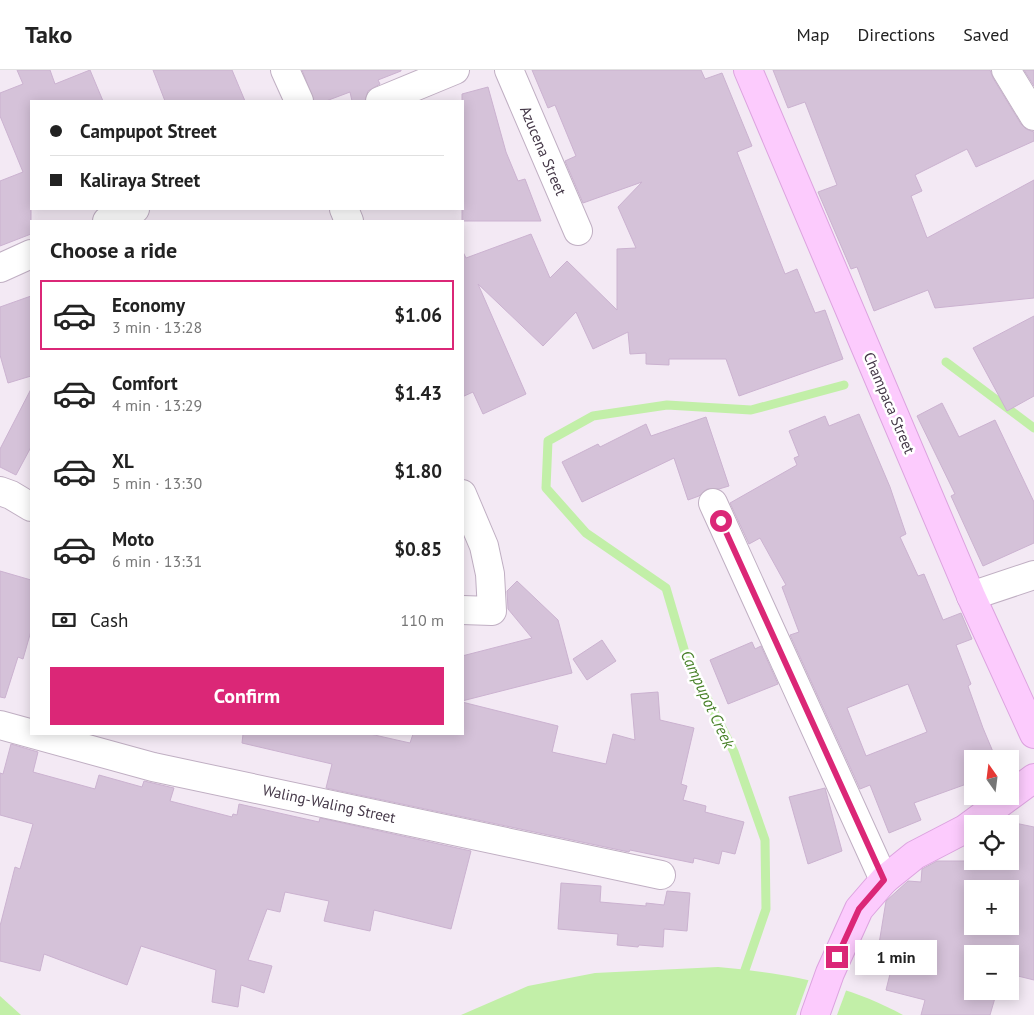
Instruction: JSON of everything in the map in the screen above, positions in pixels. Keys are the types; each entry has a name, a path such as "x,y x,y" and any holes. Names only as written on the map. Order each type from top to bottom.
{"street":[{"path":"285,70 299,100"},
{"path":"382,100 455,70"},
{"name":"Azucena Street","path":"509,70 578,231"},
{"name":"Champaca Street","path":"748,70 971,596 1034,734"},
{"path":"1006,70 1034,116"},
{"path":"0,268 30,254"},
{"path":"0,491 30,506"},
{"path":"464,499 484,546 490,574 492,612 464,610"},
{"path":"713,503 884,880"},
{"path":"971,596 1034,575"},
{"name":"Waling-Waling Street","path":"0,725 30,732"},
{"name":"Waling-Waling Street","path":"45,736 153,767 661,875"},
{"path":"815,1015 830,973 859,909 884,880 915,855 965,829 1034,778"}],"shaded area":[{"path":"718,967 790,976 813,981 859,995 903,1015 461,1015 528,986 595,973"},
{"path":"0,996 21,1015 0,1015"}],"pier":[{"path":"810,976 847,988 837,1015 796,1015"}],"building":[{"path":"17,70 50,70 55,84 90,70 103,100 30,100 30,234 0,246 0,181 23,172 0,116 0,93 23,84"},
{"path":"153,70 232,70 245,100 165,100"},
{"path":"302,70 401,70 378,80 380,84 368,91 365,100 352,100 350,92 329,100 314,100"},
{"path":"532,70 701,70 705,79 722,73 752,146 737,152 785,274 797,269 815,313 825,310 843,359 739,396 726,359 669,359 669,365 646,364 646,353 630,354 628,332 593,349 576,312 543,346 478,284 526,394 483,414 473,392 464,396 464,254 466,258 531,234 550,278 567,261 617,310 617,249 636,248 618,207 642,182 583,203 565,161 576,156 555,105 548,108"},
{"path":"773,70 990,70 1021,124 1026,129 1034,132 1034,141 976,167 967,149 915,175 922,191 911,196 927,238 1034,180 1034,298 935,308 928,290 874,311 857,267 851,269 818,192 837,185 805,102 788,108"},
{"path":"1024,70 1034,70 1034,86"},
{"path":"488,87 506,152 518,181 525,179 541,221 462,220 462,210 464,210 464,100 462,100 462,94"},
{"path":"30,296 30,376 8,383 0,355 0,307"},
{"path":"1034,316 1034,396 1007,411 973,348"},
{"path":"30,391 30,449 16,475 0,467 0,449"},
{"path":"942,403 959,437 995,420 1034,502 1034,543 983,566 951,496 955,494 917,416"},
{"path":"859,414 890,487 906,534 900,537 918,576 924,574 943,620 961,613 972,639 956,645 971,684 968,686 992,750 964,750 964,785 914,803 921,820 889,833 870,785 860,789 790,635 799,632 782,587 786,585 760,538 749,544 730,503 797,465 794,458 799,456 789,431 825,416 829,426","holes":["908,684 927,732 866,756 847,708"]},
{"path":"706,417 729,486 719,489 707,489 699,496 688,500 674,458 582,502 562,462 598,444 600,447 646,424 651,436"},
{"path":"0,571 30,580 30,634 23,659 18,657 5,698 0,697"},
{"path":"517,581 558,620 572,673 464,700 464,655 532,638 508,609 507,591"},
{"path":"602,640 616,661 587,680 573,659"},
{"path":"752,642 755,649 761,646 778,684 728,704 710,660"},
{"path":"658,692 660,720 694,728 681,784 687,786 683,800 706,806 705,812 744,822 735,854 722,851 719,864 694,858 693,863 630,850 629,852 326,788 332,764 242,743 243,735 374,735 410,743 413,735 464,735 464,702 558,726 552,752 606,764 613,734 635,740 631,694"},
{"path":"11,744 38,752 33,772 95,789 99,775 142,787 144,781 174,788 170,801 232,817 233,814 237,815 239,804 319,822 320,818 471,851 451,929 374,910 370,931 324,921 329,901 285,892 280,912 267,909 248,960 272,966 264,993 241,985 238,1007 212,1002 216,970 141,946 127,985 44,954 40,971 0,961 0,926 15,867 20,869 33,824 0,815 0,773 3,774"},
{"path":"825,788 842,851 808,864 789,797"},
{"path":"1019,824 1034,827 1034,980 1019,976 1019,945 964,945 964,1000 994,1000 990,1015 921,1015 925,1000 886,990 894,958 892,953 878,950 886,901 908,881 921,882 922,869 937,861 964,861 964,870 1019,870"},
{"path":"561,883 601,886 600,902 646,906 646,903 664,905 667,891 690,893 687,931 664,929 663,947 639,945 638,947 617,945 618,934 558,929"}],"waterway":[{"name":"Campupot Creek","path":"946,362 1034,428"},
{"name":"Campupot Creek","path":"745,980 745,970 766,909 765,840 734,752 686,656 666,588 586,533 546,488 548,441 593,416 667,405 751,410 844,385"}],"route":[{"path":"721,521 884,880 859,909 837,957"}]}
